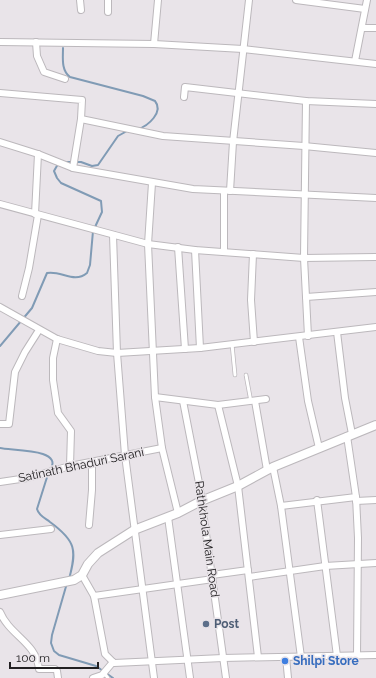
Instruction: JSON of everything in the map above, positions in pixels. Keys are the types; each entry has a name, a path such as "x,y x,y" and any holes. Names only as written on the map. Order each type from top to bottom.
{"street":[{"path":"80,0 81,10"},
{"path":"108,0 108,12"},
{"path":"154,44 158,0"},
{"path":"224,252 227,191 248,0"},
{"path":"296,0 365,9"},
{"path":"355,61 367,0"},
{"path":"362,28 376,28"},
{"path":"0,42 154,44 243,49 376,64"},
{"path":"36,42 37,56 44,72 64,79"},
{"path":"184,97 185,88 238,95 306,101 376,104"},
{"path":"0,93 82,100 81,119 73,164"},
{"path":"306,101 304,146 304,258 308,336"},
{"path":"81,119 138,132 170,137 304,146 376,153"},
{"path":"0,142 49,159 152,183 193,189 304,196 376,198"},
{"path":"22,296 30,268 37,214 38,154"},
{"path":"152,183 148,244 155,397 162,448 178,514"},
{"path":"0,204 148,244 195,250 304,258 376,257"},
{"path":"113,235 117,353 125,455 154,678"},
{"path":"178,248 184,349"},
{"path":"195,250 200,348"},
{"path":"253,254 251,300 254,342"},
{"path":"306,297 376,292"},
{"path":"0,307 15,314 39,330 57,339 98,351 117,353 200,348 376,327"},
{"path":"0,424 9,424 15,372 25,352 39,330"},
{"path":"337,332 356,499 358,564 357,656"},
{"path":"299,337 308,401 319,448"},
{"path":"57,339 53,380 58,413 71,431 70,466"},
{"path":"155,397 218,405 266,399"},
{"name":"Rathkhola Main Road","path":"183,401 201,500 226,678"},
{"path":"253,401 281,506 288,572 301,657"},
{"path":"218,405 238,486 258,658"},
{"path":"0,595 74,580 82,575 88,564 98,553 134,530 178,514 201,500 238,486 270,469 376,425"},
{"name":"Satinath Bhaduri Sarani","path":"0,482 45,474 70,466 162,448"},
{"path":"89,525 92,490 92,462"},
{"path":"281,506 317,500 376,500"},
{"path":"317,500 337,656"},
{"path":"168,517 190,678"},
{"path":"0,535 51,529"},
{"path":"94,596 177,584 212,577 248,573 288,572 325,566 376,563"},
{"path":"82,575 94,596 104,654 111,664"},
{"path":"0,612 10,629 32,649 36,656 39,669 55,669 57,671 58,678"},
{"path":"111,664 153,663 223,658 376,655"},
{"path":"286,657 288,678"},
{"path":"93,678 105,674 111,664"}],"lane":[{"path":"232,344 235,375"},
{"path":"246,375 253,401"}],"waterway":[{"path":"63,48 64,67 65,71 70,77 143,96 155,101 158,110 154,118 146,125 138,129"},
{"path":"64,162 81,162 92,166 98,165 118,136 127,131"},
{"path":"58,164 54,171 61,183 101,201 102,212 95,227"},
{"path":"0,346 32,308 47,273 57,273 72,277 82,276 87,273 90,265 93,231"},
{"path":"0,448 43,454 50,458 53,463 50,470"},
{"path":"48,474 37,509 41,515 59,529 70,541 73,561 69,579"},
{"path":"67,583 52,635 51,643 54,651 59,655 96,666 113,678"}],"place":[{"name":"Post","path":"206,624"},
{"name":"Shilpi Store","path":"285,661"}]}
